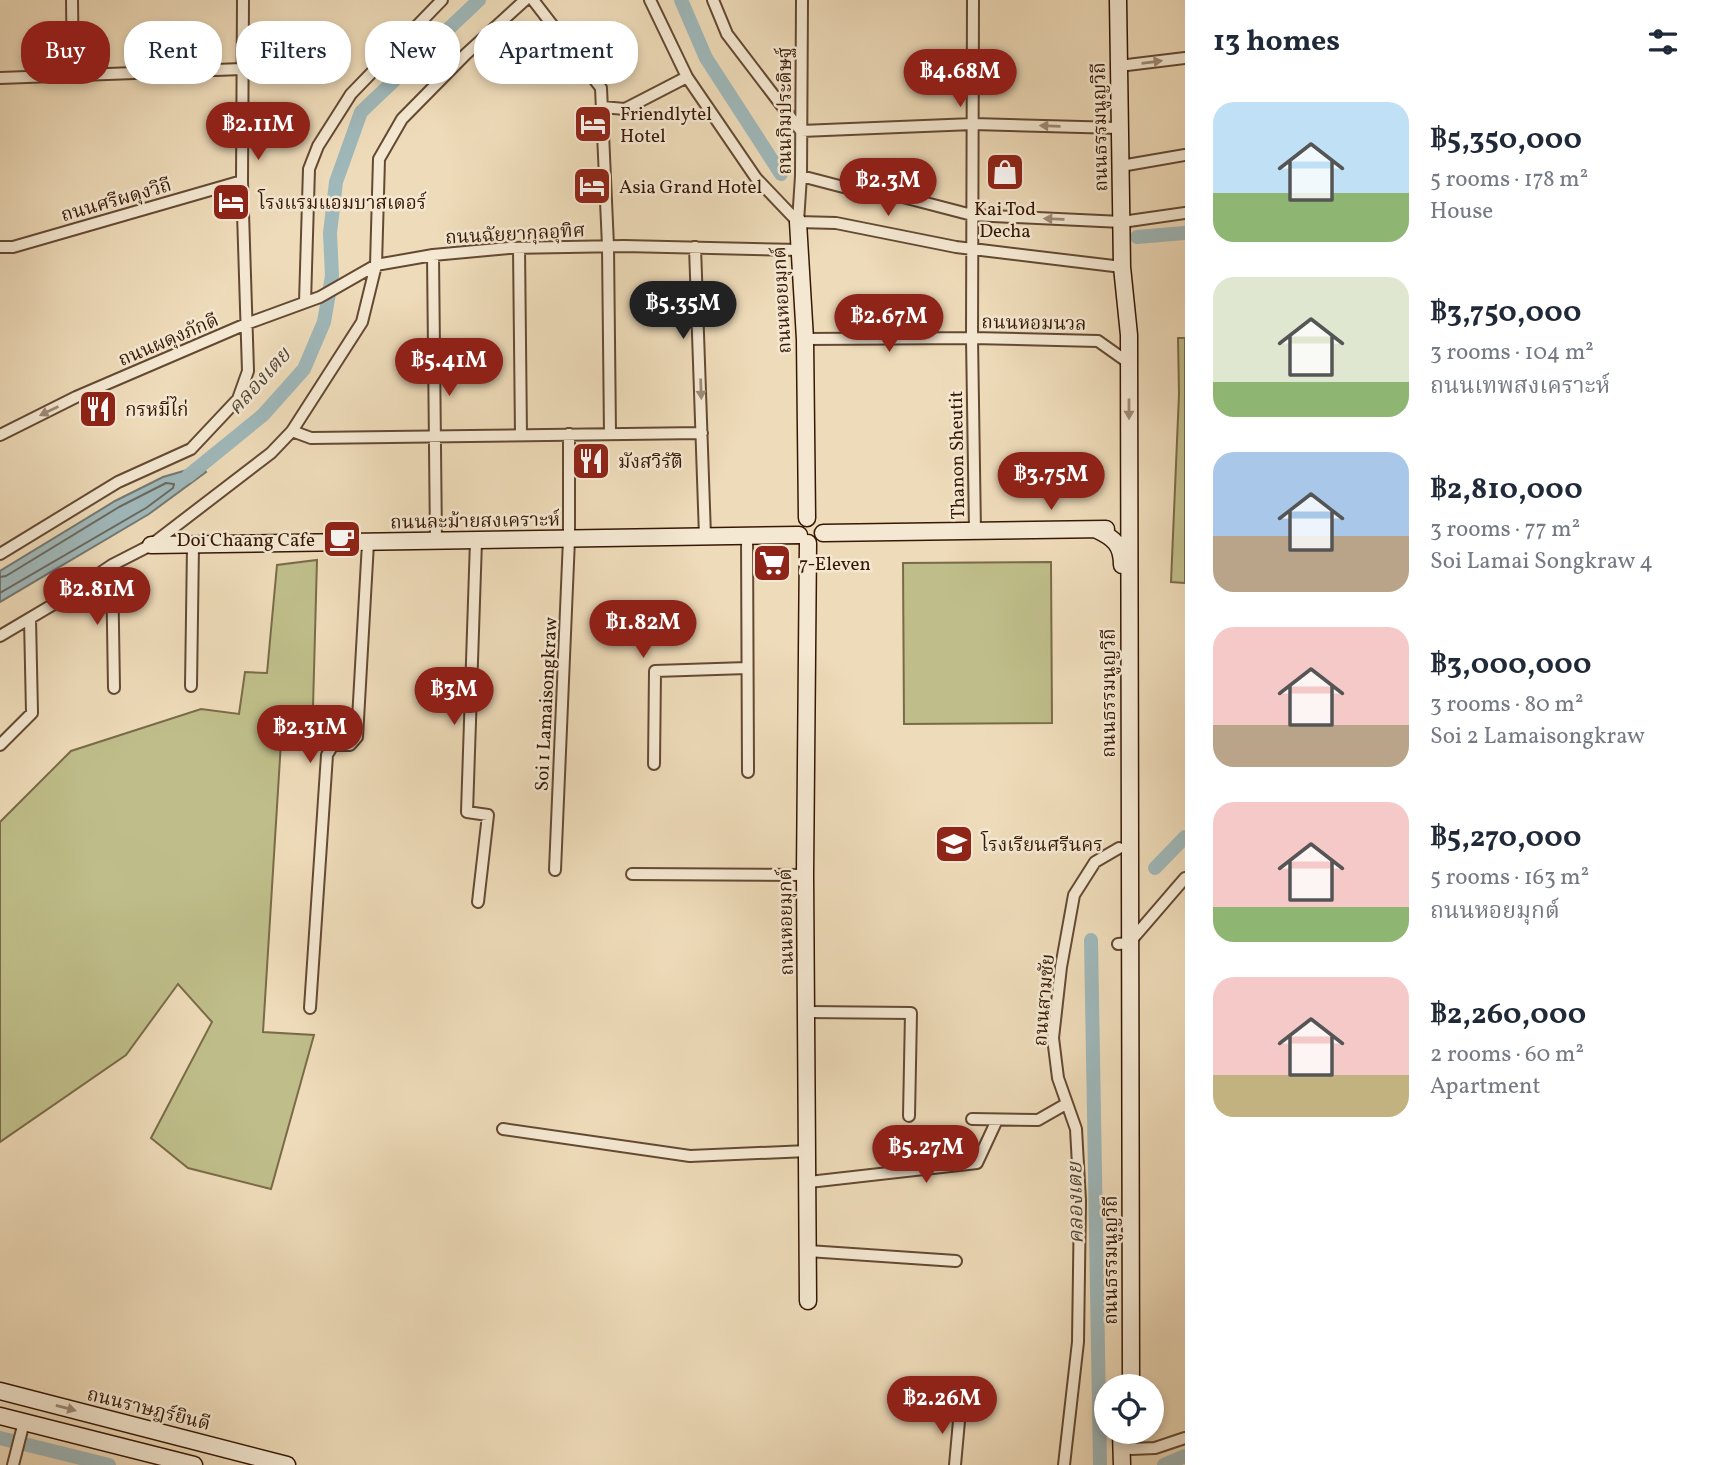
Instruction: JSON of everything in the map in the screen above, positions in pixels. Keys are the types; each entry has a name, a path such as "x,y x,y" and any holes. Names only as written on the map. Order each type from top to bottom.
{"street":[{"path":"72,0 72,21"},
{"name":"ถนนผดุงภักดี","path":"243,0 243,21"},
{"path":"305,302 309,169 318,146 351,94 442,0"},
{"path":"376,265 379,159 402,119 466,54 525,0"},
{"path":"533,0 601,88 608,246 610,434"},
{"name":"ถนนหอยมุกต์","path":"650,0 687,77 756,178 799,216 805,339 807,519"},
{"path":"713,0 727,34 801,131 973,124 1119,128"},
{"name":"ถนนกิมประดิษฐ์","path":"799,216 802,0"},
{"name":"Thanon Sheutit","path":"973,0 972,338 975,532"},
{"name":"ถนนธรรมนูญวิถี","path":"1118,0 1122,267 1129,335 1121,1374"},
{"path":"1119,66 1185,58"},
{"path":"110,73 236,69"},
{"path":"0,78 21,77"},
{"path":"602,107 625,109 687,77"},
{"name":"ถนนผดุงภักดี","path":"0,435 76,397 246,324 242,84"},
{"path":"1121,166 1185,155"},
{"path":"801,178 899,196 972,215 1122,222 1185,213"},
{"name":"ถนนศรีผดุงวิถี","path":"0,247 13,247 242,181"},
{"path":"799,216 974,249 1122,267"},
{"name":"ถนนฉัยยากุลอุทิศ","path":"246,324 320,297 376,265 433,254 608,246 800,250"},
{"path":"695,247 705,536"},
{"path":"519,248 521,435"},
{"path":"433,254 436,542"},
{"name":"ถนนละม้ายสงเคราะห์","path":"0,636 112,565 151,545 271,453 292,431 362,322 376,265"},
{"path":"0,554 118,482 191,449 238,399 248,371 246,324"},
{"name":"ถนนหอมนวล","path":"805,339 972,338 1098,341 1129,363"},
{"path":"292,431 311,438 702,433"},
{"name":"Soi 1 Lamaisongkraw","path":"555,870 569,539 569,434"},
{"path":"807,519 819,521 823,533 819,540 803,539 799,527 807,519"},
{"path":"823,533 1129,528"},
{"name":"ถนนธรรมนูญวิถี","path":"1097,530 1116,541 1122,553 1119,848 1124,943 1131,1374"},
{"name":"ถนนละม้ายสงเคราะห์","path":"151,545 705,536 803,539"},
{"path":"747,536 748,772"},
{"name":"ถนนหอยมุกต์","path":"803,539 808,1301"},
{"path":"476,541 467,813 488,815 478,902"},
{"path":"310,1008 327,755 333,745 350,745 357,737 368,543"},
{"path":"191,686 193,546"},
{"path":"112,565 114,688"},
{"path":"0,745 32,713 30,619"},
{"path":"654,764 654,671 747,668"},
{"name":"ถนนสามชัย","path":"1064,1465 1078,1342 1080,1201 1076,1129 1058,1078 1053,1038 1061,967 1074,895 1095,862 1119,848"},
{"path":"632,874 806,876"},
{"path":"1124,943 1185,878"},
{"path":"807,1012 911,1013 909,1116"},
{"path":"972,1119 1038,1120 1066,1104"},
{"path":"809,1182 977,1163 997,1121"},
{"path":"503,1129 690,1156 808,1151"},
{"path":"808,1251 956,1261"},
{"name":"ถนนราษฎร์ยินดี","path":"0,1391 287,1465"},
{"path":"955,1465 960,1410"},
{"path":"0,1416 23,1426 194,1465"},
{"path":"13,1465 23,1426"},
{"path":"1131,1457 1185,1438"},
{"path":"1121,1444 1122,1465"}],"shaded area":[{"path":"1178,338 1185,338 1185,583 1171,582 1179,394"},
{"path":"317,560 312,744 281,742 263,1032 314,1035 271,1189 188,1168 151,1138 212,1022 178,984 126,1055 0,1142 0,822 71,751 201,709 239,714 245,672 267,673 277,565"},
{"path":"1051,562 1052,723 904,724 903,563"}],"water":[{"path":"199,462 206,472 149,514 0,602 0,571 115,501 163,477 187,470"}],"waterway":[{"name":"คลองเตย","path":"188,476 263,415 304,369 324,322 332,276 330,233 336,182 361,112 479,0"},
{"name":"คลองเตย","path":"681,0 706,58 781,174"},
{"name":"คลองเตย","path":"1137,237 1185,233"},
{"name":"คลองเตย","path":"1155,868 1185,837"},
{"name":"คลองเตย","path":"1091,940 1100,1465"},
{"path":"0,1438 109,1465"},
{"name":"คลองเตย","path":"1164,1465 1185,1456"}],"place":[{"name":"Friendlytel Hotel","path":"593,124"},
{"name":"Kai Tod Decha","path":"1005,172"},
{"name":"Asia Grand Hotel","path":"592,186"},
{"name":"โรงแรมแอมบาสเดอร์","path":"231,202"},
{"name":"กรหมี่ไก่","path":"98,409"},
{"name":"มังสวิรัติ","path":"591,461"},
{"name":"Doi Chaang Cafe","path":"342,539"},
{"name":"7-Eleven","path":"772,563"},
{"name":"โรงเรียนศรีนคร","path":"954,844"}]}
